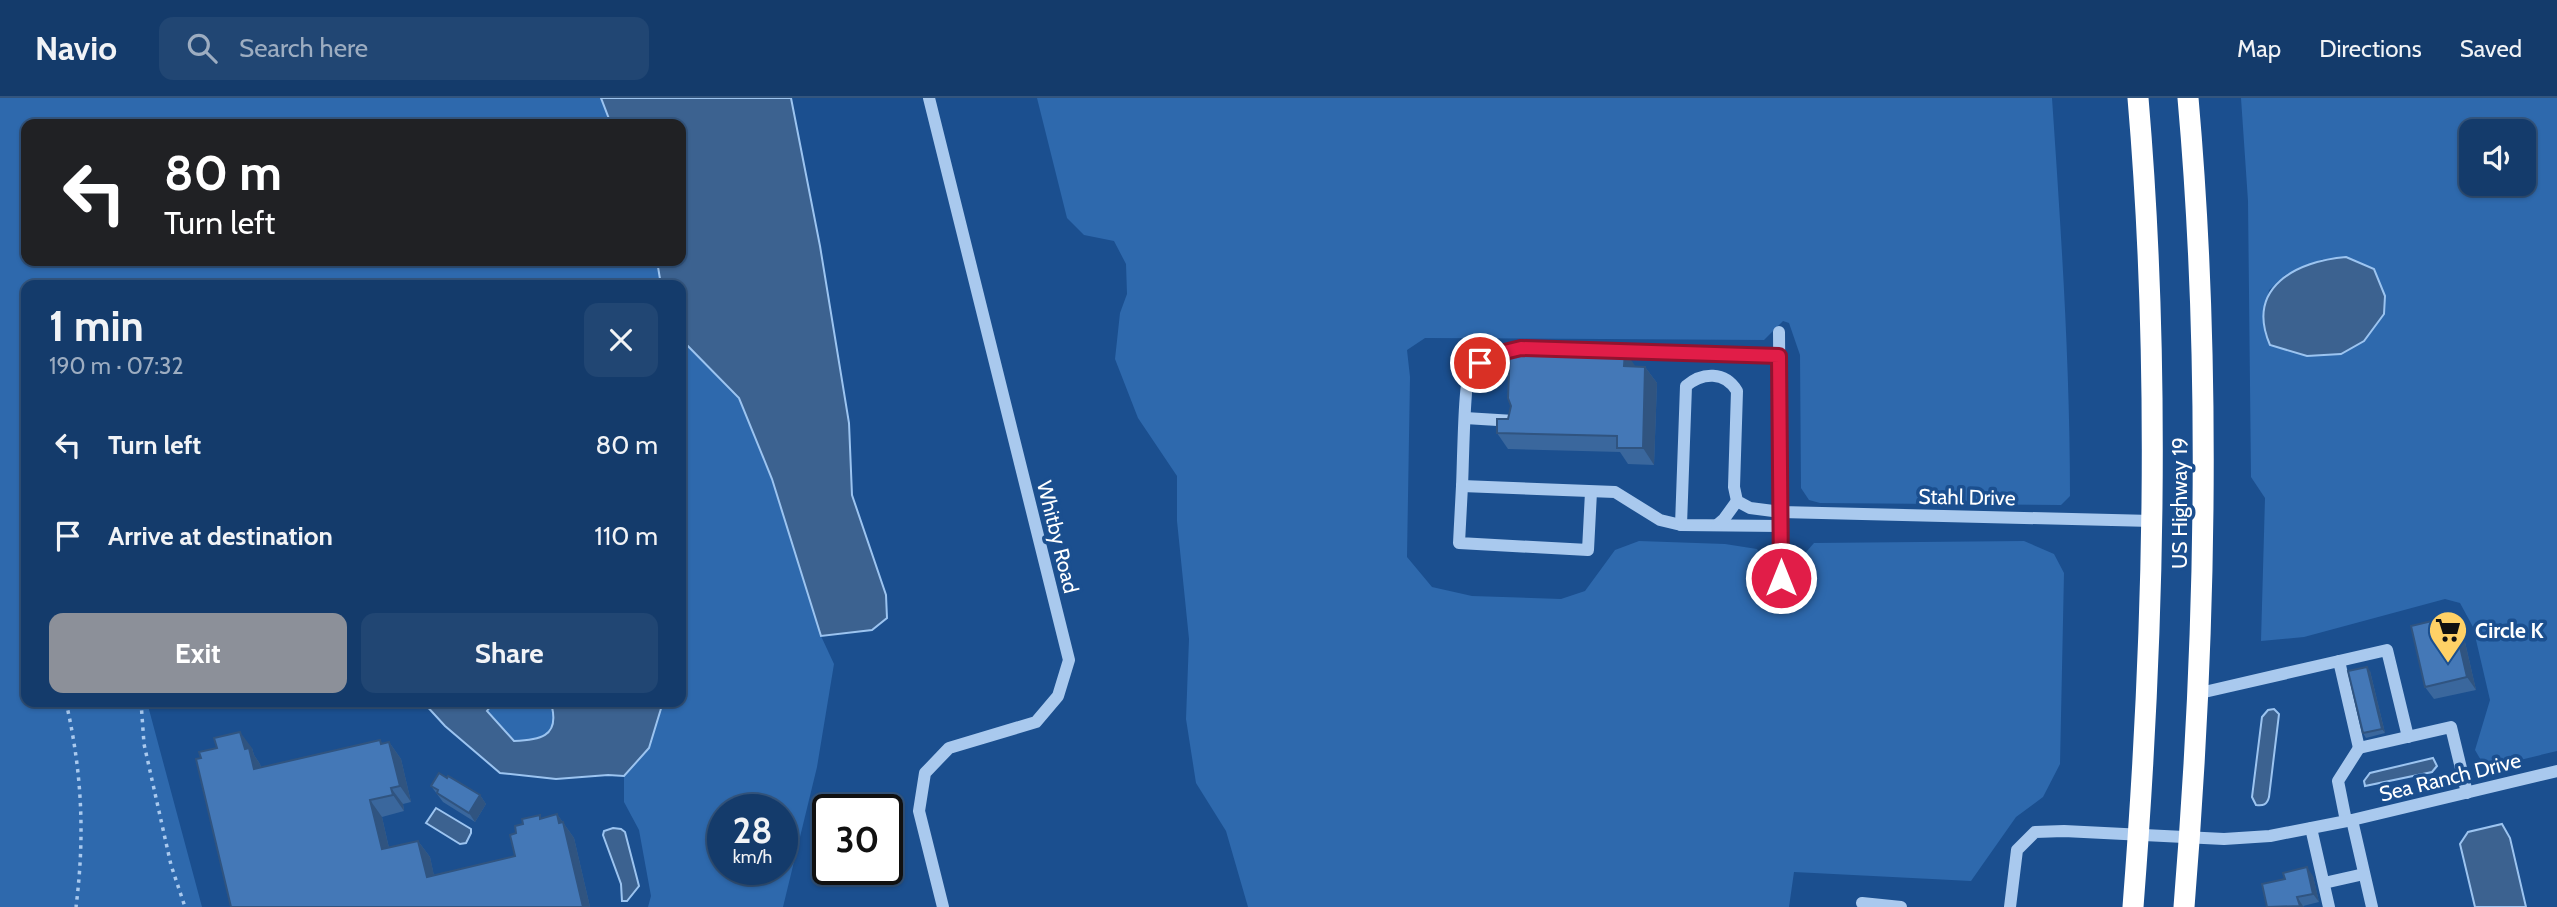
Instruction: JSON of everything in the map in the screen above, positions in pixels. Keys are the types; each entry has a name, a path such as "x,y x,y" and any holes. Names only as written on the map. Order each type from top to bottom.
{"highway":[{"name":"US Highway 19","path":"2133,907 2151,617 2152,521 2148,259 2138,98"},
{"name":"US Highway 19","path":"2185,907 2200,694 2204,553 2202,381 2188,98"}],"street":[{"name":"Whitby Road","path":"929,98 1069,660 1058,696 1036,722 949,748 925,773 919,811 943,907"},
{"path":"1779,332 1781,578"},
{"path":"1535,349 1501,352 1480,363 1467,377 1460,543 1588,550 1591,492"},
{"path":"1602,351 1779,356"},
{"path":"1681,524 1686,386 1693,379 1719,376 1732,383 1737,391 1734,486 1737,501 1717,525"},
{"path":"1465,418 1514,421"},
{"path":"1462,485 1615,492 1660,520 1681,524 1781,526"},
{"name":"Stahl Drive","path":"1737,501 1750,508 1781,512 2152,521"},
{"path":"2200,694 2387,650 2408,737"},
{"path":"2339,661 2359,748"},
{"path":"2372,907 2338,781 2359,748 2451,727 2467,793"},
{"name":"Sea Ranch Drive","path":"2010,907 2017,850 2035,832 2224,839 2270,836 2349,821 2557,771"},
{"path":"2311,828 2329,907"},
{"path":"2324,883 2364,874"},
{"path":"1862,902 1901,907"}],"path":[{"path":"67,707 81,794 82,860 76,907"},
{"path":"141,707 144,744 171,865 185,907"}],"shaded area":[{"path":"0,98 601,98 609,119 21,119 21,266 658,266 660,280 21,280 21,707 148,707 202,907 0,907"},
{"path":"601,98 791,98 820,246 849,423 852,495 886,595 887,618 872,630 821,636 772,479 739,398 686,344 686,280 660,280 658,266 686,266 686,119 609,119"},
{"path":"1037,98 2052,98 2070,446 2070,496 2061,505 1820,503 1809,500 1801,488 1800,355 1789,323 1783,321 1764,340 1425,338 1407,350 1410,377 1407,557 1432,587 1472,596 1561,599 1585,591 1615,550 1639,541 1725,544 1757,549 1765,563 1800,559 1814,543 2024,541 2054,554 2064,573 2060,764 2043,797 2016,817 1971,881 1794,872 1789,907 1248,907 1226,831 1196,783 1186,719 1189,639 1177,521 1177,476 1138,418 1115,359 1120,313 1127,294 1126,264 1114,241 1084,235 1067,218"},
{"path":"2241,98 2557,98 2557,751 2495,766 2482,762 2475,750 2490,700 2473,627 2460,603 2445,599 2304,637 2261,641 2265,498 2251,477 2248,201","holes":["2323,259 2270,345 2265,333 2264,316 2269,290 2285,275"]},
{"path":"2346,257 2374,269 2385,296 2384,314 2364,341 2341,354 2307,356 2270,345 2264,325 2264,307 2270,293 2280,281 2310,264"},
{"path":"686,344 739,398 772,479 821,636 834,664 817,767 798,845 798,794 707,794 707,885 788,885 783,907 648,907 651,896 639,830 624,802 624,776 638,761 662,707 686,707"},
{"path":"428,707 490,707 487,711 514,741 539,738 550,731 553,725 552,707 661,707 649,748 624,776 556,779 500,773 445,726"},
{"path":"490,707 552,707 553,724 545,735 539,738 514,741 487,710"},
{"path":"2274,709 2279,714 2269,797 2264,804 2256,805 2252,797 2262,717 2268,710"},
{"path":"2433,758 2437,766 2432,772 2365,786 2364,781 2370,773"},
{"path":"436,808 471,829 466,843 460,844 426,823"},
{"path":"2502,824 2510,838 2526,907 2475,907 2460,844 2468,832"},
{"path":"613,828 625,832 639,886 627,901 622,901 621,884 603,835 604,831"}],"building":[{"path":"1510,347 1625,351 1624,366 1645,367 1643,448 1617,448 1617,436 1497,433 1497,419 1508,419 1511,406 1508,398"},
{"name":"Circle K","path":"2453,616 2467,677 2425,687 2411,626"},
{"path":"2367,667 2382,729 2363,733 2348,671"},
{"path":"240,732 245,749 249,748 254,769 380,740 381,744 389,742 400,786 391,788 393,795 370,800 382,849 418,841 427,877 515,856 510,835 516,833 515,826 523,824 522,819 540,815 540,819 557,814 559,823 563,822 583,907 231,907 196,759 201,758 199,752 217,748 214,738"},
{"path":"439,773 480,795 469,813 437,793 438,790 431,786"},
{"path":"2307,867 2313,894 2297,897 2300,906 2267,907 2262,884 2285,879 2283,873"}],"place":[{"name":"Circle K","path":"2448,664"}],"route":[{"path":"1480,363 1492,355 1521,348 1779,356 1781,578"}]}
